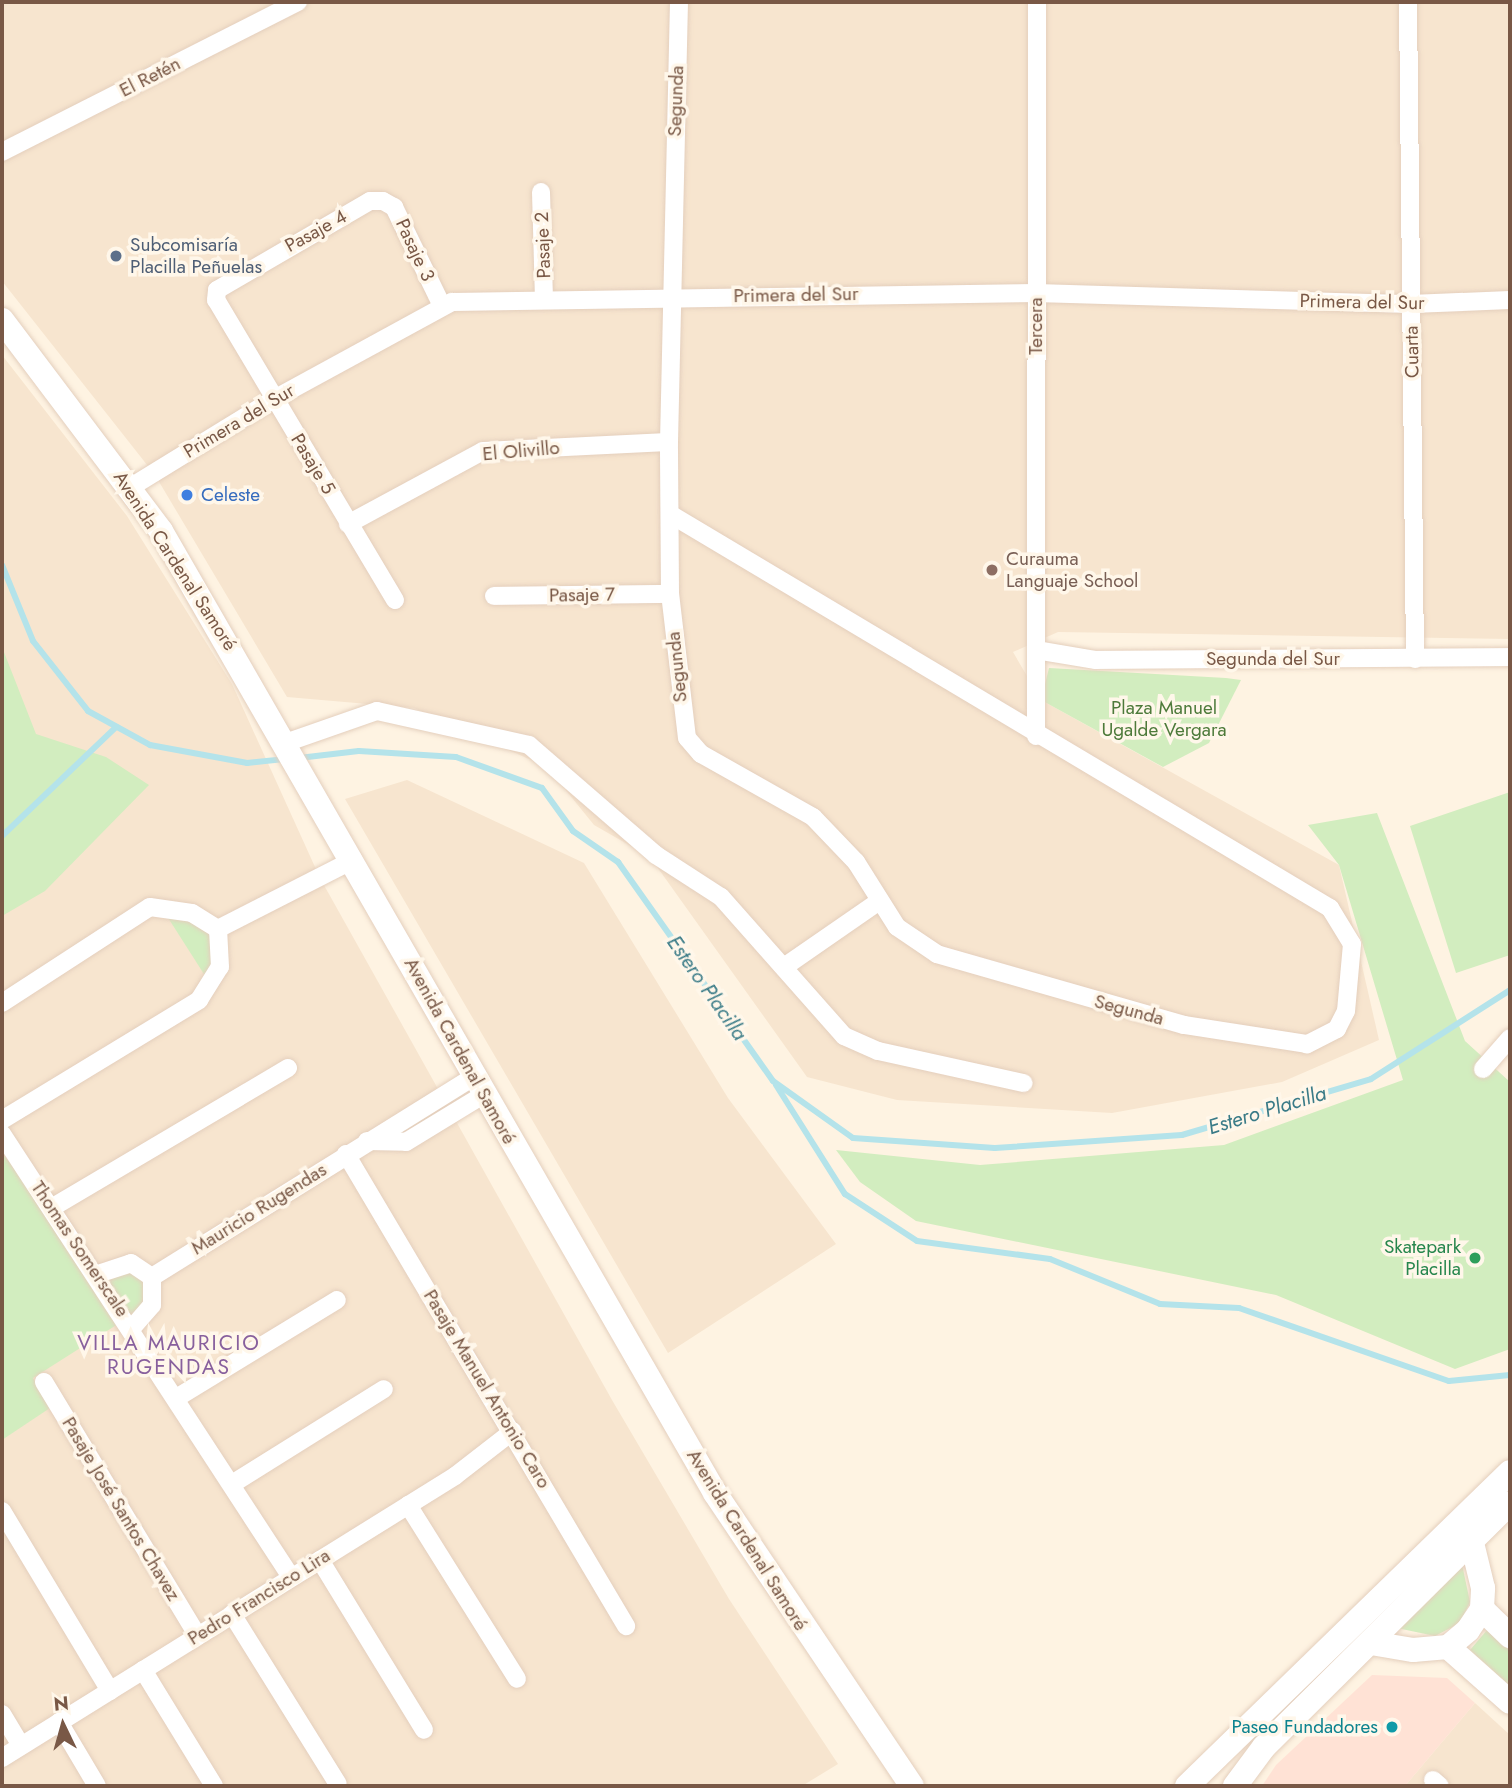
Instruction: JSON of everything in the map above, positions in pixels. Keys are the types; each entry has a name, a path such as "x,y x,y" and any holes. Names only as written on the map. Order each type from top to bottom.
{"main road":[{"name":"Avenida Cardenal Samoré","path":"2,320 131,487 288,741 478,1086 715,1493 912,1786"},
{"path":"1186,1786 1510,1472"},
{"path":"1235,1786 1264,1747 1510,1503"},
{"path":"1472,1543 1482,1609 1510,1636"},
{"path":"1371,1643 1412,1650 1448,1647 1482,1609"},
{"path":"1448,1647 1510,1702"}],"street":[{"name":"El Retén","path":"2,152 298,2"},
{"name":"Segunda","path":"670,514 1036,736 1330,908 1345,924 1352,944 1346,1012 1328,1037 1307,1044 1184,1025 937,954 909,937 878,902 856,862 819,822 701,754 687,738 670,594 669,442 671,296 679,2"},
{"name":"Tercera","path":"1036,736 1037,2"},
{"name":"Cuarta","path":"1408,2 1415,659"},
{"name":"Pasaje 2","path":"541,192 544,298"},
{"name":"Pasaje 4","path":"217,290 370,201 383,201"},
{"name":"Pasaje 3","path":"383,201 394,207 441,304"},
{"name":"Pasaje 5","path":"217,290 216,300 395,600"},
{"name":"Primera del Sur","path":"131,487 274,399 441,304 544,298 1037,293 1411,304 1510,300"},
{"name":"El Olivillo","path":"348,524 483,451 669,442"},
{"name":"Pasaje 7","path":"495,596 670,594"},
{"name":"Segunda del Sur","path":"1036,650 1096,660 1510,657"},
{"path":"288,741 377,711 529,745 656,855 721,897 844,1036 878,1051 1024,1083"},
{"path":"218,929 353,860"},
{"path":"784,967 878,902"},
{"path":"2,1003 150,907 192,913 218,929"},
{"path":"2,1120 199,1000 220,967 218,929"},
{"path":"1483,1069 1510,1038"},
{"path":"53,1207 288,1068"},
{"name":"Mauricio Rugendas","path":"152,1277 367,1141 405,1142 478,1086"},
{"name":"Thomas Somerscale","path":"2,1134 98,1274 291,1577"},
{"name":"Pasaje Manuel Antonio Caro","path":"346,1154 513,1431 626,1626"},
{"path":"98,1274 131,1263 152,1277 152,1305 132,1328"},
{"path":"178,1397 337,1300"},
{"name":"Pasaje José Santos Chavez","path":"44,1382 198,1636"},
{"path":"232,1483 384,1389"},
{"name":"Pedro Francisco Lira","path":"2,1758 408,1505 513,1431"},
{"path":"408,1505 517,1679"},
{"path":"2,1511 110,1691"},
{"path":"320,1560 425,1730"},
{"path":"232,1614 338,1784"},
{"path":"143,1670 214,1786"},
{"path":"2,1714 21,1746"},
{"path":"59,1722 97,1786"}],"shaded area":[{"path":"2,2 1510,2 1510,639 1058,632 1013,652 1041,700 1339,865 1379,1040 1282,1082 1112,1113 897,1100 807,1077 650,857 594,825 547,767 414,708 287,697 155,475 2,281"},
{"path":"2,355 127,516 232,684 320,878 612,1400 729,1599 838,1764 802,1786 2,1786"},
{"path":"407,780 584,863 728,1098 836,1244 668,1353 345,799"},
{"path":"1372,1675 1447,1678 1475,1703 1405,1786 1262,1786 1276,1765"},
{"path":"1475,1703 1510,1735 1510,1786 1405,1786"}],"green space":[{"path":"2,647 36,734 106,757 149,785 45,891 2,916"},
{"name":"Plaza Manuel Ugalde Vergara","path":"1049,668 1241,680 1209,743 1163,767 1041,700"},
{"path":"1510,792 1510,955 1456,973 1410,826"},
{"path":"1377,813 1465,1041 1510,1082 1510,1349 1455,1369 1276,1295 916,1221 860,1182 836,1150 980,1165 1224,1145 1403,1080 1339,865 1308,825"},
{"path":"165,913 190,916 215,939 209,982"},
{"path":"2,1153 46,1209 118,1324 33,1378 50,1408 2,1440"},
{"path":"131,1263 155,1290 132,1328 98,1274"},
{"path":"1462,1564 1470,1602 1460,1623 1435,1636 1397,1628"},
{"path":"1487,1630 1510,1651 1510,1686 1470,1650"}],"waterway":[{"name":"Estero Placilla","path":"2,565 33,641 88,711 150,745 247,763 284,759"},
{"path":"2,836 116,727"},
{"name":"Estero Placilla","path":"299,758 359,751 456,757 542,788 573,831 618,862 773,1081 853,1138 995,1148 1182,1135 1371,1079 1510,990"},
{"path":"776,1085 845,1194 917,1241 1050,1259 1160,1304 1239,1308 1449,1381 1510,1375"}],"place":[{"name":"Subcomisaría Placilla Peñuelas","path":"116,256"},
{"name":"Celeste","path":"187,495"},
{"name":"Curauma Languaje School","path":"992,570"},
{"name":"Skatepark Placilla","path":"1475,1258"},
{"name":"Paseo Fundadores","path":"1392,1727"}],"district":[{"name":"VILLA MAURICIO RUGENDAS","path":"169,1355"}]}
